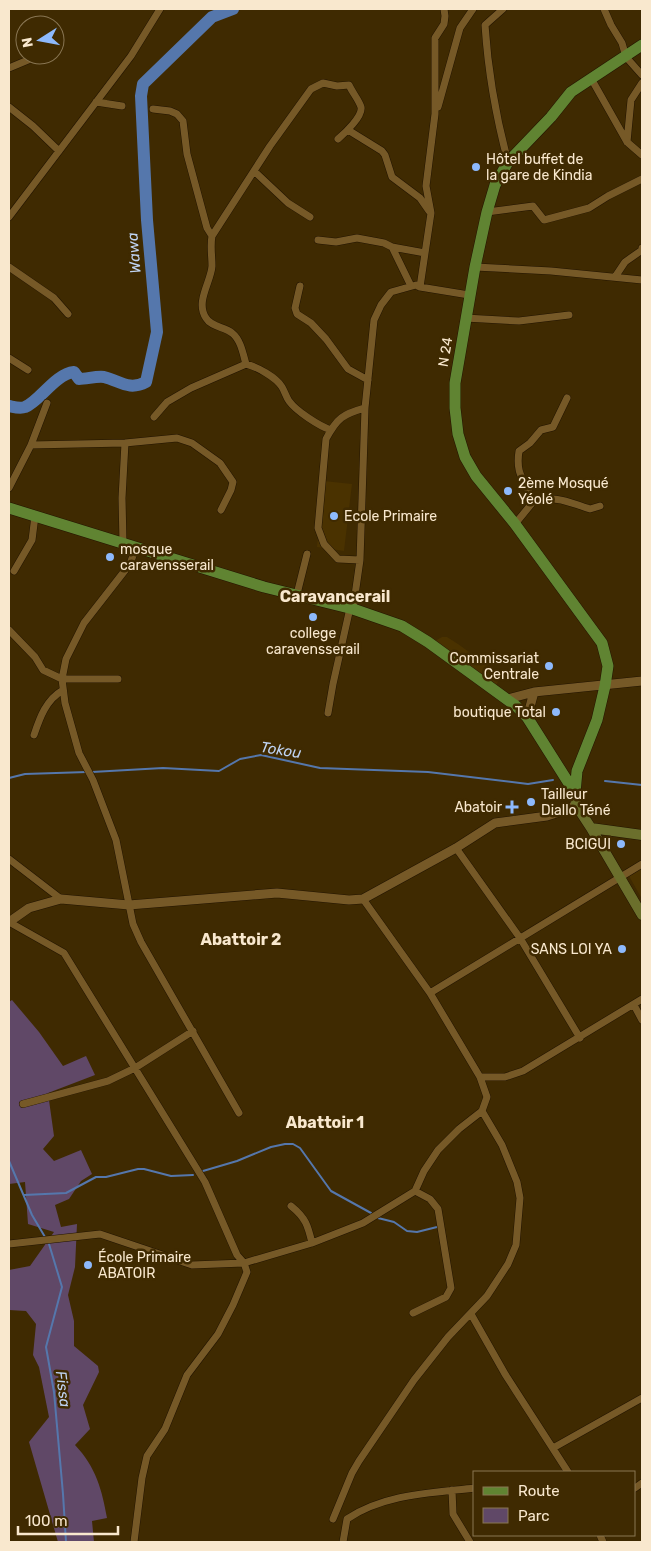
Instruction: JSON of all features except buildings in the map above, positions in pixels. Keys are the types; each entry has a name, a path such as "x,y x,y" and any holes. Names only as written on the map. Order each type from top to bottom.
{"main road":[{"name":"N 24","path":"575,793 577,771 597,720 605,686 608,666 602,643 515,524 476,476 465,457 458,434 455,383 469,295 486,212 495,185 508,162 551,117 571,92 592,80 642,45"},
{"path":"9,508 264,587 352,608 402,626 428,642 512,702 527,718 575,793 576,805 642,915"},
{"path":"591,828 642,835"}],"street":[{"path":"9,217 131,56 160,9"},
{"path":"436,114 435,38 444,24 444,9"},
{"path":"420,287 431,214 426,186 436,114 460,28 473,9"},
{"path":"503,9 485,25 497,122 508,162"},
{"path":"604,9 622,43 626,56 642,75"},
{"path":"592,80 627,142 642,155"},
{"path":"246,364 240,345 233,333 205,317 203,308 204,293 212,269 210,248 212,236 270,146 311,89 323,83 338,86 349,85 361,106 360,112 348,130 338,139"},
{"path":"627,142 631,100 642,83"},
{"path":"96,102 122,106"},
{"path":"9,107 33,126 59,151"},
{"path":"153,109 170,111 177,114 182,122 187,154 207,228 212,236"},
{"path":"348,130 382,152 392,177 420,198 431,214"},
{"path":"254,171 288,203 310,217"},
{"path":"486,212 533,206 544,220 589,208 642,178"},
{"path":"318,240 336,242 356,238 425,253"},
{"path":"392,247 411,286"},
{"path":"615,277 625,262 642,250 642,248"},
{"path":"9,267 54,298 68,314"},
{"path":"475,267 642,280"},
{"path":"328,713 352,608 360,560 365,408 374,320 381,304 391,292 416,284 420,287 469,295"},
{"path":"300,286 295,308 297,314 311,322 348,369 368,380"},
{"path":"465,318 519,321 569,315"},
{"path":"9,358 28,370"},
{"path":"154,417 167,402 191,388 246,364 277,380 289,402 324,428 331,430"},
{"path":"533,502 529,490 520,477 518,469 519,451 530,443 541,430 553,427 567,398"},
{"path":"9,488 31,445 47,403"},
{"path":"360,560 338,559 324,544 318,528 326,439 345,414 365,408"},
{"path":"31,445 125,443 177,438 192,443 220,463 233,482 232,490 221,510"},
{"path":"124,543 122,498 125,443"},
{"path":"515,524 533,502 547,498 570,501 590,509 600,506"},
{"path":"14,571 32,540 35,516"},
{"path":"136,546 130,564 84,623 66,659 62,679 65,703 79,753 93,780 116,840 133,924 141,942 239,1113"},
{"path":"297,594 306,554"},
{"path":"9,630 35,657 43,670 62,679 118,679"},
{"path":"512,702 534,692 642,681"},
{"path":"34,735 41,714 53,696 63,690"},
{"path":"527,718 534,692"},
{"path":"134,1542 146,1456 165,1429 187,1374 218,1334 247,1272 244,1263 237,1254 206,1182 64,953 9,922 29,908 61,899 129,905 277,893 349,900 364,899 456,848 495,823 548,816 576,805"},
{"path":"456,848 520,938 580,1038"},
{"path":"9,859 61,899"},
{"path":"430,993 642,864"},
{"path":"9,1244 100,1234 192,1265 244,1263 312,1243 363,1223 415,1192 424,1171 438,1150 459,1129 482,1111 487,1097 480,1077 430,993 364,899"},
{"path":"480,1077 505,1076 523,1071 642,999"},
{"path":"634,1004 642,1020"},
{"path":"23,1104 108,1081 135,1068 193,1031"},
{"path":"333,1519 358,1462 414,1380 448,1337 487,1296 508,1264 516,1245 520,1198 517,1182 502,1145 482,1111"},
{"path":"413,1313 446,1297 451,1288 438,1209 430,1199 415,1192"},
{"path":"291,1206 302,1215 308,1226 312,1243"},
{"path":"471,1314 505,1374 567,1471"},
{"path":"553,1448 642,1398"},
{"path":"343,1542 347,1519 358,1512 384,1502 418,1494 473,1488"},
{"path":"452,1490 453,1514 470,1542"}],"shaded area":[{"name":"Ecole Primaire","path":"324,481 352,484 344,551 317,547"},
{"path":"442,637 447,637 458,644 501,675 496,686 435,641"},
{"path":"642,868 642,899 629,876"}],"green space":[{"path":"12,1000 39,1032 63,1066 86,1056 95,1075 48,1093 54,1136 43,1149 54,1161 81,1150 92,1174 81,1181 69,1199 55,1205 61,1227 77,1224 75,1267 68,1295 74,1321 74,1346 98,1366 99,1372 83,1405 90,1429 75,1445 88,1462 97,1479 107,1518 92,1521 94,1542 58,1542 29,1442 49,1417 39,1367 33,1355 36,1324 26,1311 9,1310 9,1270 30,1266 54,1232 28,1224 25,1182 9,1184 9,1002"}],"waterway":[{"name":"Wawa","path":"9,406 25,407 36,400 60,378 74,372 79,379 104,377 135,386 146,382 157,332 147,220 141,96 143,84 212,17 233,9"},
{"name":"Tokou","path":"92,772 163,768 219,771 240,759 261,755 320,768 428,772 528,784 553,780"},
{"name":"Tokou","path":"9,778 25,774 87,772"},
{"path":"605,781 642,785"},
{"path":"203,1171 237,1161 271,1147 293,1144 300,1148 331,1191 371,1213"},
{"name":"Fissa","path":"9,1161 32,1215 45,1237"},
{"path":"24,1195 66,1193 96,1177 106,1177 138,1169 171,1176 193,1175"},
{"path":"378,1218 394,1222 407,1231 417,1232 437,1227"},
{"name":"Fissa","path":"49,1244 62,1287 46,1347 54,1392 66,1542"}],"place":[{"name":"Hôtel buffet de la gare de Kindia","path":"476,167"},
{"name":"2ème Mosqué Yéolé","path":"508,491"},
{"name":"Ecole Primaire","path":"334,516"},
{"name":"mosque caravensserail","path":"110,557"},
{"name":"college caravensserail","path":"313,617"},
{"name":"Commissariat Centrale","path":"549,666"},
{"name":"boutique Total","path":"556,712"},
{"name":"Tailleur Diallo Téné","path":"531,802"},
{"name":"Abatoir","path":"512,807"},
{"name":"BCIGUI","path":"621,844"},
{"name":"SANS LOI YA","path":"622,949"},
{"name":"École Primaire ABATOIR","path":"88,1265"}],"district":[{"name":"Caravancerail","path":"335,596"},
{"name":"Abattoir 2","path":"241,939"},
{"name":"Abattoir 1","path":"325,1122"}]}
